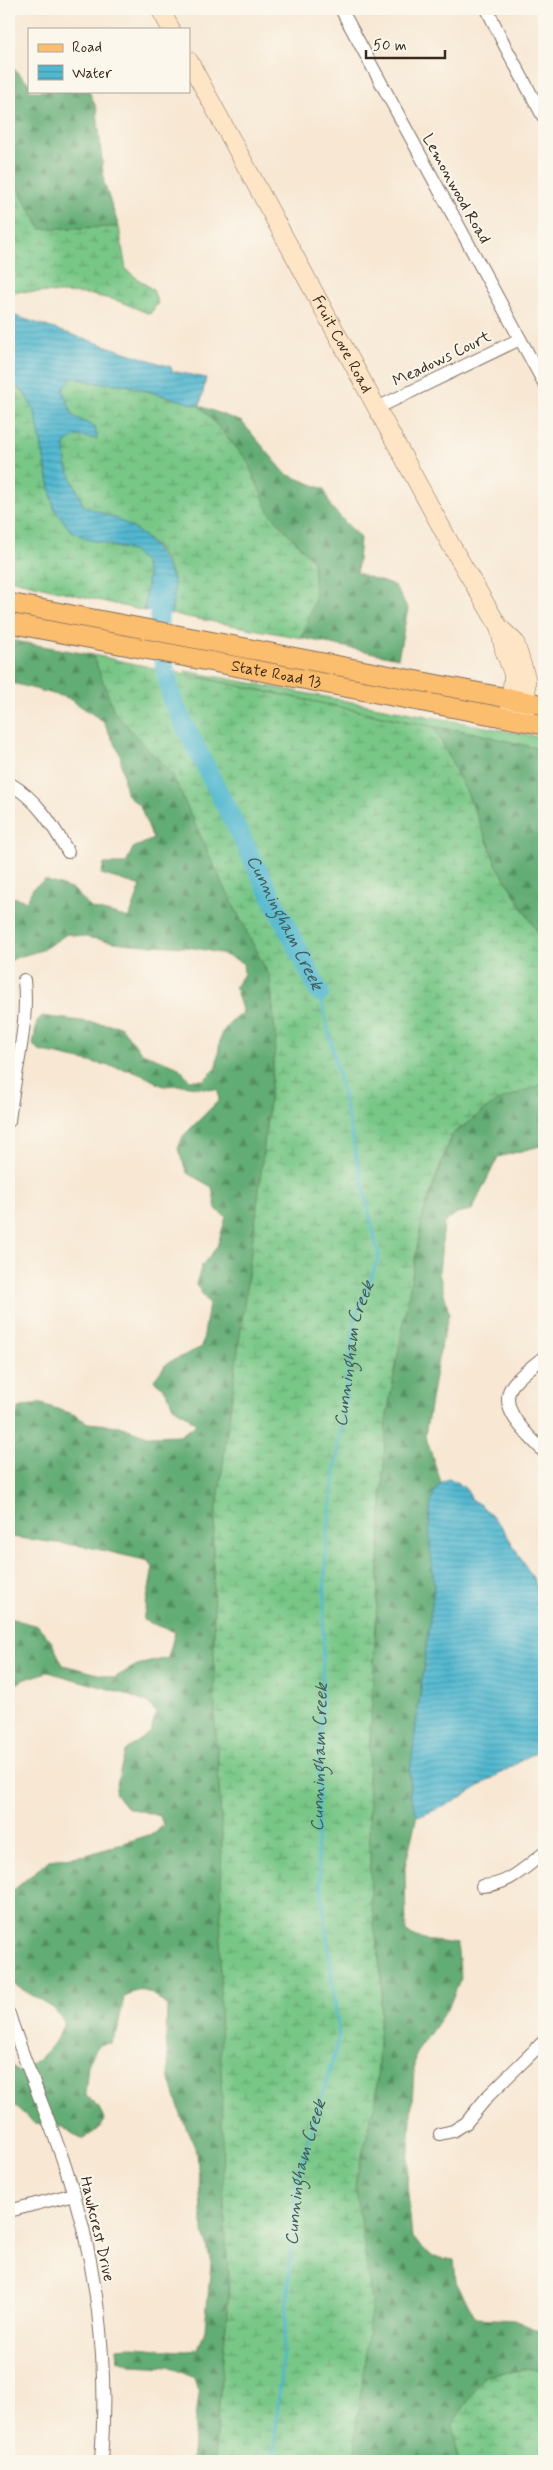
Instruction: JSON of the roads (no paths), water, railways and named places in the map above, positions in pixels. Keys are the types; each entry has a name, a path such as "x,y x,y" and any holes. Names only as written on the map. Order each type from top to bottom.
{"main road":[{"name":"State Road 13","path":"9,603 528,702"},
{"name":"State Road 13","path":"9,623 544,725"}],"street":[{"path":"160,9 170,28"},
{"name":"Lemonwood Road","path":"341,9 544,383"},
{"path":"487,9 541,102 544,118"},
{"name":"Fruit Cove Road","path":"190,64 499,627 504,650 513,674 528,702 516,720"},
{"name":"Meadows Court","path":"378,408 520,339"},
{"path":"9,783 20,789 43,811 68,852"},
{"path":"9,1121 26,1011 24,980"},
{"path":"544,1357 515,1382 508,1395 508,1402 513,1416 544,1452"},
{"path":"482,1886 502,1884 544,1854"},
{"name":"Hawkcrest Drive","path":"9,2014 74,2194 93,2278 104,2388 101,2461"},
{"path":"440,2134 453,2131 466,2123 488,2096 544,2041"},
{"path":"9,2211 74,2194"}],"water":[{"path":"9,314 171,367 172,371 206,378 200,406 122,384 98,383 72,377 63,390 73,416 95,427 97,439 75,436 65,444 66,465 83,505 134,529 160,555 174,583 171,614 144,611 148,576 144,562 132,551 87,539 70,530 54,508 35,412 23,391 9,383"},
{"path":"448,1479 456,1481 467,1490 472,1500 482,1506 502,1527 533,1578 544,1603 544,1747 453,1802 421,1816 417,1815 410,1795 410,1772 434,1588 429,1528 430,1511 438,1486"}],"waterway":[{"name":"Cunningham Creek","path":"159,589 159,638 172,700 320,993"},
{"name":"Cunningham Creek","path":"273,2461 298,2177 339,2038 317,1851 326,1545 355,1319 379,1257 320,993"}]}
